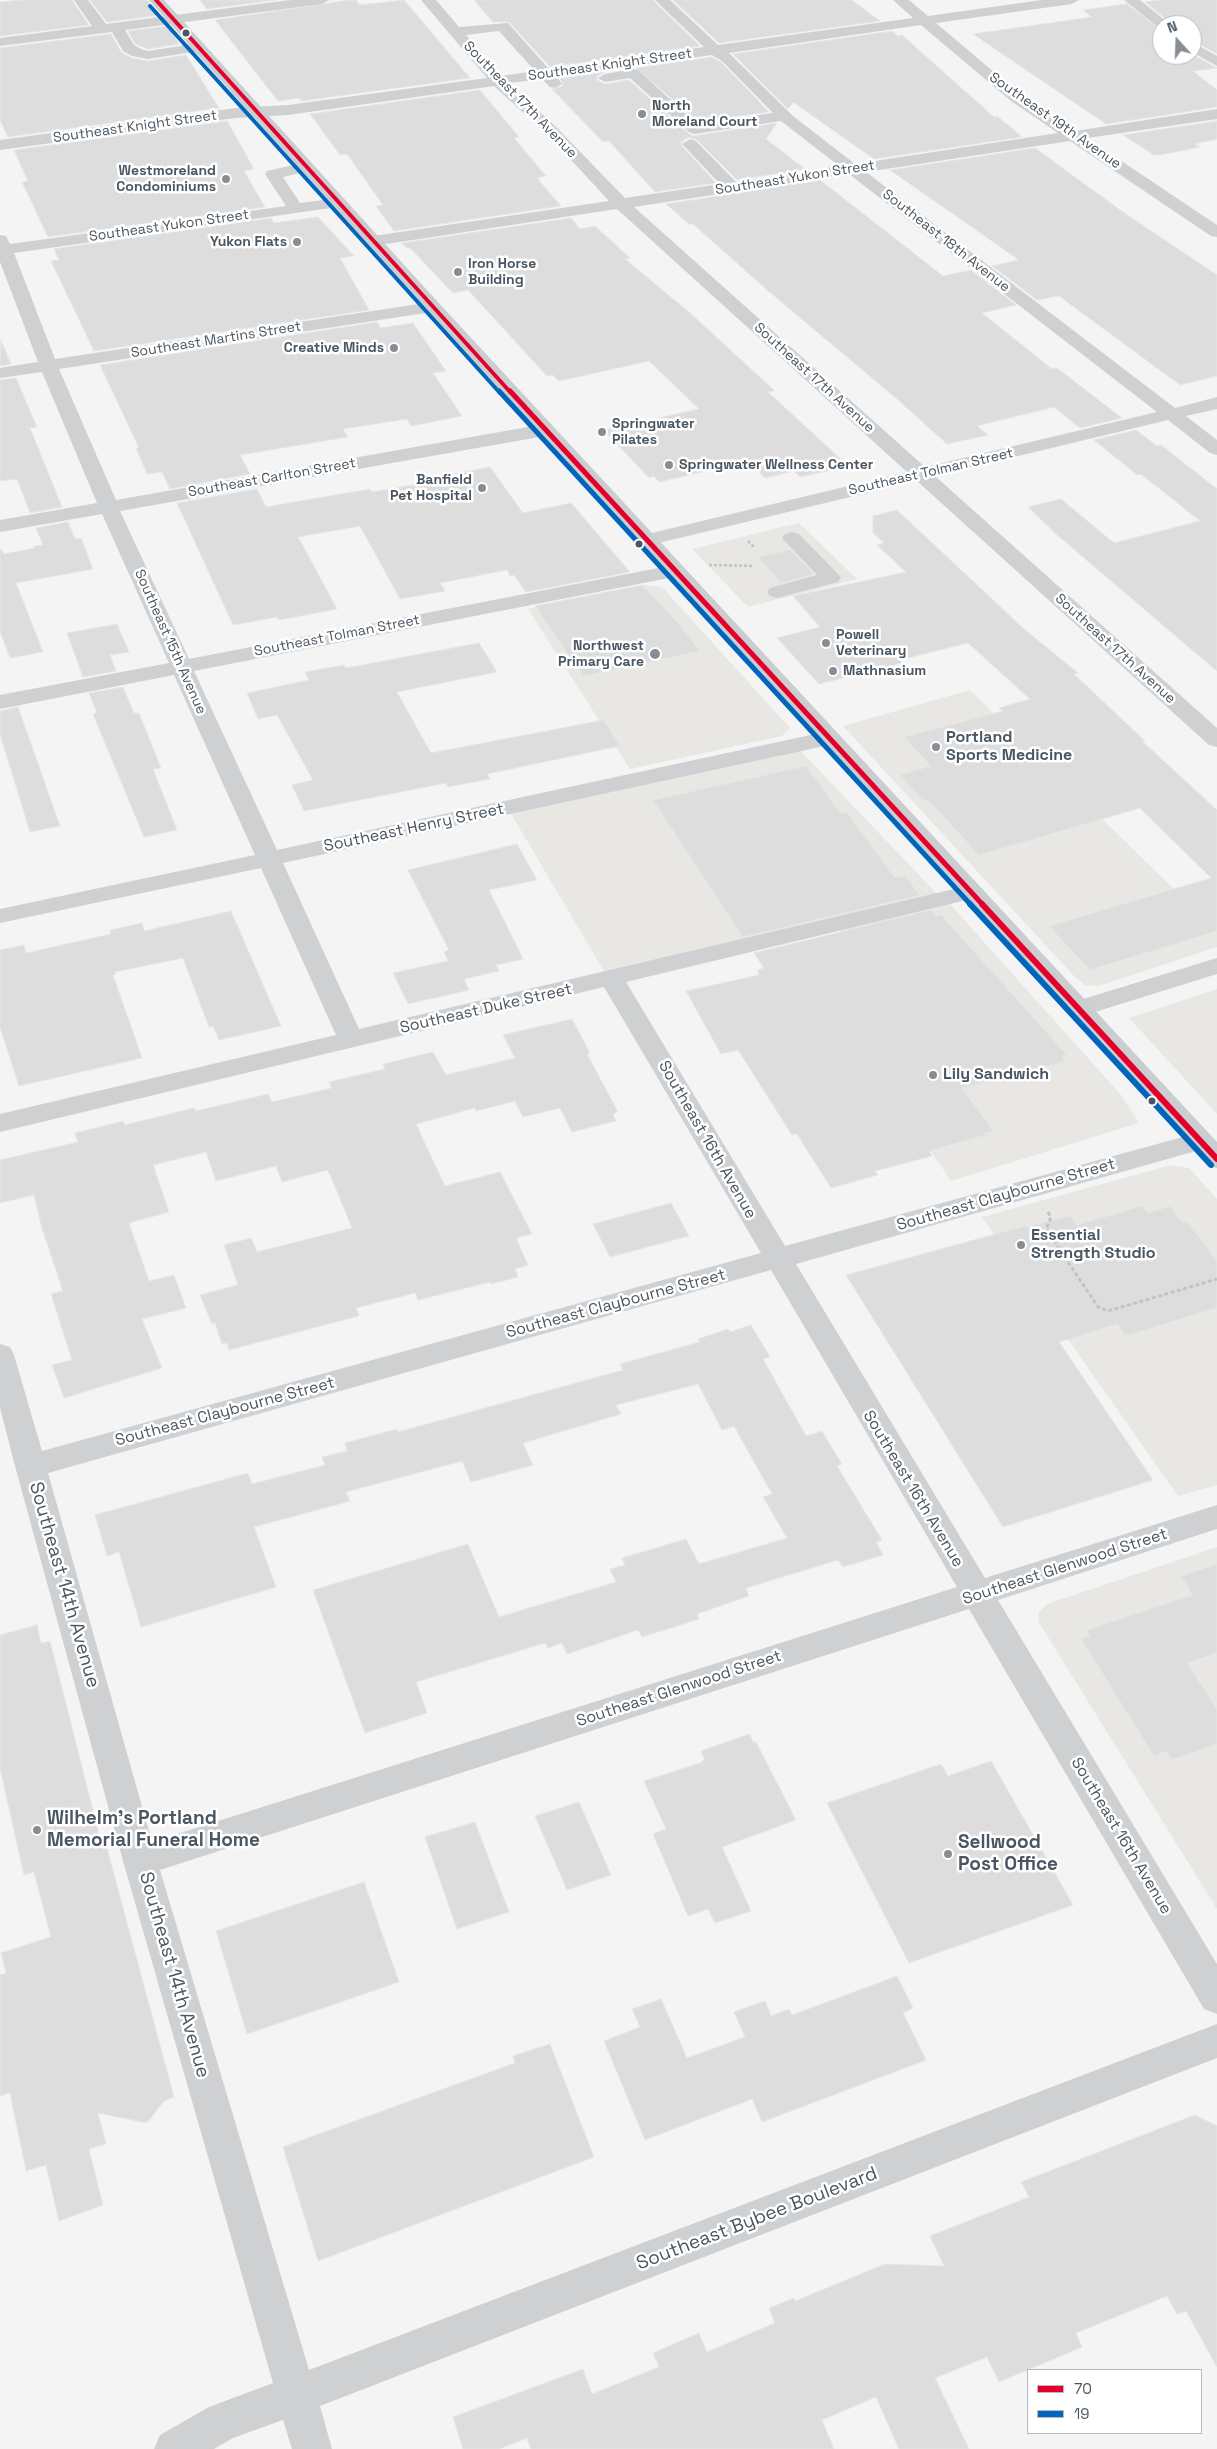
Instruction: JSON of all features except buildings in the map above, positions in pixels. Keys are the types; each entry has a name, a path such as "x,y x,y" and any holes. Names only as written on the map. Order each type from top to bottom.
{"main road":[{"path":"159,4 432,307 1209,1150"}],"street":[{"path":"81,0 128,48 137,53 148,55 199,48"},
{"path":"159,4 224,0"},
{"path":"0,42 322,0"},
{"name":"Southeast 17th Avenue","path":"428,0 498,81 553,132 621,204 1217,740"},
{"name":"Southeast 18th Avenue","path":"662,0 715,50 727,58 785,116 1217,450"},
{"name":"Southeast 19th Avenue","path":"900,0 926,20 999,85 1217,232"},
{"name":"Southeast Knight Street","path":"0,145 257,112 288,110 545,74 613,71 715,50 1072,0"},
{"path":"1131,0 1152,16"},
{"path":"455,32 503,26 557,85"},
{"path":"479,58 526,52"},
{"path":"1202,52 1217,62"},
{"path":"513,94 613,71 633,74 694,129 785,116"},
{"name":"Southeast Yukon Street","path":"373,241 1217,114"},
{"path":"690,144 732,187"},
{"path":"296,209 273,174 307,167"},
{"name":"Southeast Yukon Street","path":"1,246 339,203"},
{"name":"Southeast 15th Avenue","path":"1,246 49,366 109,506 351,1040"},
{"name":"Southeast Martins Street","path":"0,373 432,307"},
{"name":"Southeast Tolman Street","path":"646,540 1217,403"},
{"name":"Southeast Carlton Street","path":"0,526 545,430"},
{"path":"777,592 831,578 792,538"},
{"name":"Southeast Tolman Street","path":"0,702 674,570"},
{"name":"Southeast Henry Street","path":"0,916 562,798 828,738"},
{"name":"Southeast Duke Street","path":"0,1123 612,979 971,892"},
{"path":"1079,1009 1217,966"},
{"name":"Southeast 16th Avenue","path":"612,979 776,1259 1217,1997"},
{"name":"Southeast Claybourne Street","path":"30,1466 1032,1188 1209,1150"},
{"name":"Southeast 14th Avenue","path":"0,1355 140,1861 312,2449"},
{"name":"Southeast Glenwood Street","path":"140,1861 1217,1517"},
{"name":"Southeast Bybee Boulevard","path":"174,2449 223,2421 297,2395 1217,2041"}],"path":[{"path":"674,570 710,565 754,566"},
{"path":"1032,1188 1052,1217 1046,1229 1098,1307 1108,1311 1217,1279"}],"shaded area":[{"path":"799,523 857,579 748,607 692,549"},
{"path":"643,585 662,587 790,728 782,736 630,769 528,609"},
{"path":"970,690 1217,931 1217,947 1099,986 1085,985 1074,976 843,726"},
{"path":"794,744 941,898 608,978 507,807"},
{"path":"949,903 1122,1096 1139,1123 951,1181 844,1022 893,1010 838,929"},
{"path":"1217,989 1217,1114 1129,1018"},
{"path":"1171,1165 1189,1168 1217,1199 1217,1485 1178,1496 982,1217"},
{"path":"1217,1547 1217,1909 1038,1621 1039,1612 1047,1604"}],"transit line":[{"name":"70","path":"156,0 430,304 1217,1159"},
{"name":"19","path":"150,6 424,310 1211,1165"}],"place":[{"name":"North Moreland Court","path":"642,114"},
{"name":"Westmoreland Condominiums","path":"226,179"},
{"name":"Yukon Flats","path":"297,242"},
{"name":"Iron Horse Building","path":"458,272"},
{"name":"Creative Minds","path":"394,348"},
{"name":"Springwater Pilates","path":"602,432"},
{"name":"Springwater Wellness Center","path":"669,465"},
{"name":"Banfield Pet Hospital","path":"482,488"},
{"name":"Powell Veterinary","path":"826,643"},
{"name":"Northwest Primary Care","path":"655,654"},
{"name":"Mathnasium","path":"833,671"},
{"name":"Portland Sports Medicine","path":"936,747"},
{"name":"Lily Sandwich","path":"933,1075"},
{"name":"Essential Strength Studio","path":"1021,1245"},
{"name":"Wilhelm's Portland Memorial Funeral Home","path":"37,1830"},
{"name":"Sellwood Post Office","path":"948,1854"}]}
